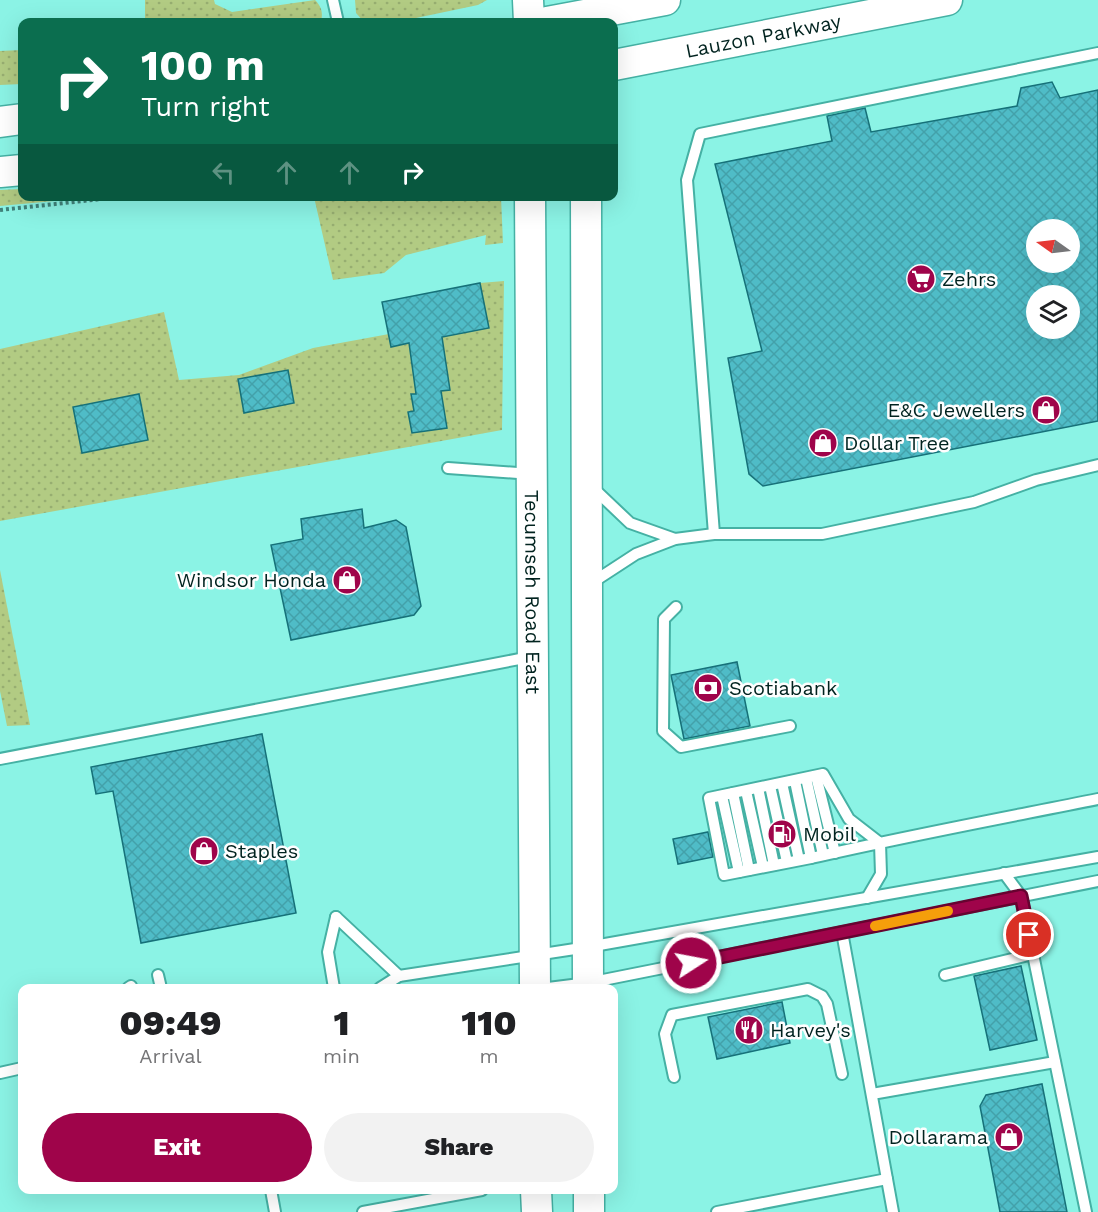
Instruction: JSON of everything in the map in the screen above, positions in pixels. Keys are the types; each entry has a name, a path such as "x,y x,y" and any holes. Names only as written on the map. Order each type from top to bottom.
{"main road":[{"path":"528,0 528,18"},
{"path":"564,18 665,0"},
{"name":"Lauzon Parkway","path":"618,64 947,0"},
{"path":"0,122 18,120"},
{"path":"0,172 18,170"},
{"name":"Tecumseh Road East","path":"530,201 535,984"},
{"path":"586,201 588,984"},
{"path":"536,1194 537,1212"},
{"path":"589,1194 589,1212"}],"lane":[{"path":"333,0 337,18"},
{"path":"714,534 687,180 700,134 1098,53"},
{"path":"587,585 636,554 675,539 714,534 822,534 974,502 1036,480 1098,465"},
{"path":"448,468 531,474"},
{"path":"587,482 630,523 675,539"},
{"path":"676,607 664,619 663,731 681,747 790,726"},
{"path":"0,759 533,656"},
{"path":"880,843 849,819 823,774 709,798 724,875 1098,799"},
{"path":"806,778 835,853"},
{"path":"806,778 823,855"},
{"path":"806,778 811,858"},
{"path":"782,783 799,860"},
{"path":"770,786 787,862"},
{"path":"758,788 774,865"},
{"path":"746,791 763,867"},
{"path":"733,793 744,871"},
{"path":"867,898 881,874 880,843"},
{"path":"386,984 399,976 588,947 1098,857"},
{"path":"1004,873 1021,896 1086,1212"},
{"path":"597,984 1098,881"},
{"path":"333,984 328,952 336,917 399,976"},
{"path":"842,932 893,1212"},
{"path":"945,975 1034,954"},
{"path":"158,975 160,984"},
{"path":"674,1077 665,1034 672,1015 808,989 822,996 827,1005 842,1074"},
{"path":"872,1094 1056,1062"},
{"path":"0,1072 18,1069"},
{"path":"717,1212 887,1179"},
{"path":"272,1194 275,1212"},
{"path":"363,1212 460,1194"}],"path":[{"path":"0,210 83,201"}],"green space":[{"path":"145,0 214,0 215,4 232,12 315,0 322,13 322,18 145,18"},
{"path":"355,0 487,0 478,5 416,18 360,18 356,13"},
{"path":"18,50 18,84 0,85 0,51"},
{"path":"18,189 18,201 54,201 0,206 0,190"},
{"path":"315,201 501,201 503,243 485,245 486,235 406,255 384,273 333,280"},
{"path":"504,281 502,430 0,521 0,349 164,312 179,380 239,375 313,348 389,334 391,347 488,328 480,283"},
{"path":"0,570 30,725 7,726 0,691"}],"building":[{"name":"Zehrs","path":"1052,82 1060,98 1098,90 1098,421 763,486 749,474 728,358 762,351 715,164 832,141 827,116 865,108 871,132 1017,106 1021,88"},
{"path":"480,283 489,328 442,337 450,390 441,391 447,428 412,433 408,412 414,411 411,394 416,394 409,343 391,347 382,302"},
{"path":"288,370 294,403 244,413 238,379"},
{"path":"139,394 148,440 82,453 73,407"},
{"path":"362,509 364,528 396,520 406,527 421,606 414,615 291,640 271,545 303,539 301,519"},
{"name":"Scotiabank","path":"737,662 750,726 684,739 671,675"},
{"name":"Staples","path":"262,734 296,913 141,943 113,791 96,794 91,767"},
{"path":"708,832 713,857 678,864 673,839"},
{"path":"1021,966 1037,1040 990,1050 974,976"},
{"name":"Harvey's","path":"782,1002 790,1043 717,1059 708,1017"},
{"path":"1042,1084 1067,1212 1000,1212 980,1106 986,1095"}],"slow traffic":[{"path":"875,926 948,911"}],"place":[{"name":"Zehrs","path":"921,279"},
{"name":"E&C Jewellers","path":"1046,410"},
{"name":"Dollar Tree","path":"823,443"},
{"name":"Windsor Honda","path":"347,580"},
{"name":"Scotiabank","path":"708,688"},
{"name":"Mobil","path":"782,834"},
{"name":"Staples","path":"204,851"},
{"name":"Harvey's","path":"749,1030"},
{"name":"Dollarama","path":"1009,1137"}],"route":[{"path":"691,963 1021,896 1029,935"}]}
